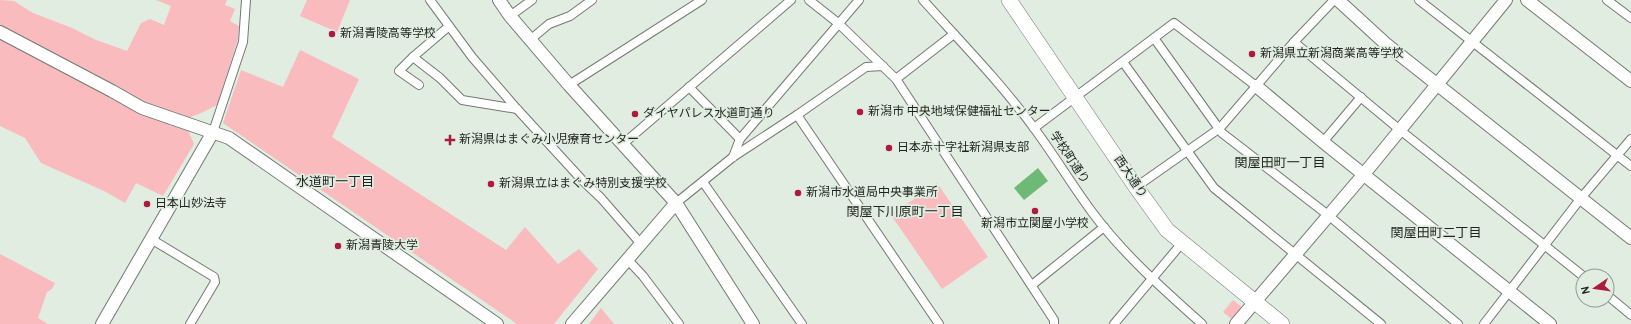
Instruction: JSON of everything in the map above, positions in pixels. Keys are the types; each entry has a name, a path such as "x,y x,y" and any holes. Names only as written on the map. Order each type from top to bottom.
{"highway":[{"name":"西大通り","path":"1009,0 1136,187 1167,230 1282,324"}],"street":[{"path":"102,324 213,132 243,42 246,0"},
{"path":"430,0 448,27 517,109 583,181 601,198 641,244"},
{"path":"498,0 569,85 676,203 749,323"},
{"path":"510,16 532,0"},
{"path":"530,40 549,24 570,16 592,0"},
{"path":"569,85 702,0"},
{"path":"623,144 791,0"},
{"path":"809,0 838,23 896,79 1032,285 1054,320 1054,324"},
{"path":"732,157 740,139 859,0"},
{"name":"学校町通り","path":"923,0 1001,87 1034,128 1092,213 1128,255 1152,280 1202,324"},
{"path":"1136,187 1220,128 1294,42 1334,0"},
{"path":"1338,0 1386,44 1631,238"},
{"path":"1419,0 1617,157 1631,166"},
{"path":"1236,324 1364,174 1506,0"},
{"path":"1527,0 1631,81"},
{"path":"1607,0 1631,18"},
{"path":"1034,128 1174,23 1256,86 1322,142 1550,324"},
{"path":"419,85 399,71 448,27"},
{"path":"0,32 142,108 229,138 497,324"},
{"path":"896,79 954,34"},
{"path":"1154,38 1220,128 1222,133 1328,215 1458,324"},
{"path":"1294,42 1400,130 1575,270"},
{"path":"414,57 440,78 462,100 517,109"},
{"path":"1123,62 1214,188 1296,253 1381,324"},
{"path":"572,324 676,203 704,182 732,157 797,115 866,67 883,66"},
{"path":"689,87 740,139"},
{"path":"1322,142 1361,97"},
{"path":"797,115 939,324"},
{"path":"1484,324 1581,198 1631,139"},
{"path":"704,182 802,324"},
{"path":"1032,285 1104,227"},
{"path":"151,238 214,277 215,282 190,324"},
{"path":"1114,324 1182,243"},
{"path":"628,260 643,276 679,324"},
{"path":"1615,302 1631,315"}],"shaded area":[{"path":"0,0 14,1 33,13 72,28 96,40 127,51 141,23 150,19 164,25 171,6 156,0 227,0 225,5 235,9 230,21 239,26 238,39 217,105 188,118 143,104 0,28"},
{"path":"307,0 350,0 337,32 300,16"},
{"path":"0,35 141,112 188,130 194,144 163,196 136,183 125,203 104,191 41,163 25,138 0,126"},
{"path":"300,50 359,79 332,137 506,250 525,227 558,264 579,249 598,269 554,324 517,324 223,123 241,70 283,87"},
{"path":"1038,168 1048,181 1024,200 1014,188"},
{"path":"937,183 988,257 942,289 891,215"},
{"path":"0,254 55,283 52,289 47,292 38,318 48,324 0,324"},
{"path":"1233,300 1243,308 1233,320 1223,312"},
{"path":"601,308 614,324 589,324"}],"place":[{"name":"新潟青陵高等学校","path":"332,34"},
{"name":"新潟県立新潟商業高等学校","path":"1252,54"},
{"name":"新潟市 中央地域保健福祉センター","path":"860,112"},
{"name":"ダイヤパレス水道町通り","path":"635,114"},
{"name":"新潟県はまぐみ小児療育センター","path":"450,140"},
{"name":"日本赤十字社新潟県支部","path":"889,148"},
{"name":"新潟県立はまぐみ特別支援学校","path":"491,184"},
{"name":"新潟市水道局中央事業所","path":"798,193"},
{"name":"日本山妙法寺","path":"147,204"},
{"name":"新潟市立関屋小学校","path":"1035,211"},
{"name":"新潟青陵大学","path":"338,246"}],"district":[{"name":"関屋田町一丁目","path":"1280,164"},
{"name":"水道町一丁目","path":"335,183"},
{"name":"関屋下川原町一丁目","path":"905,213"},
{"name":"関屋田町二丁目","path":"1436,234"}]}
